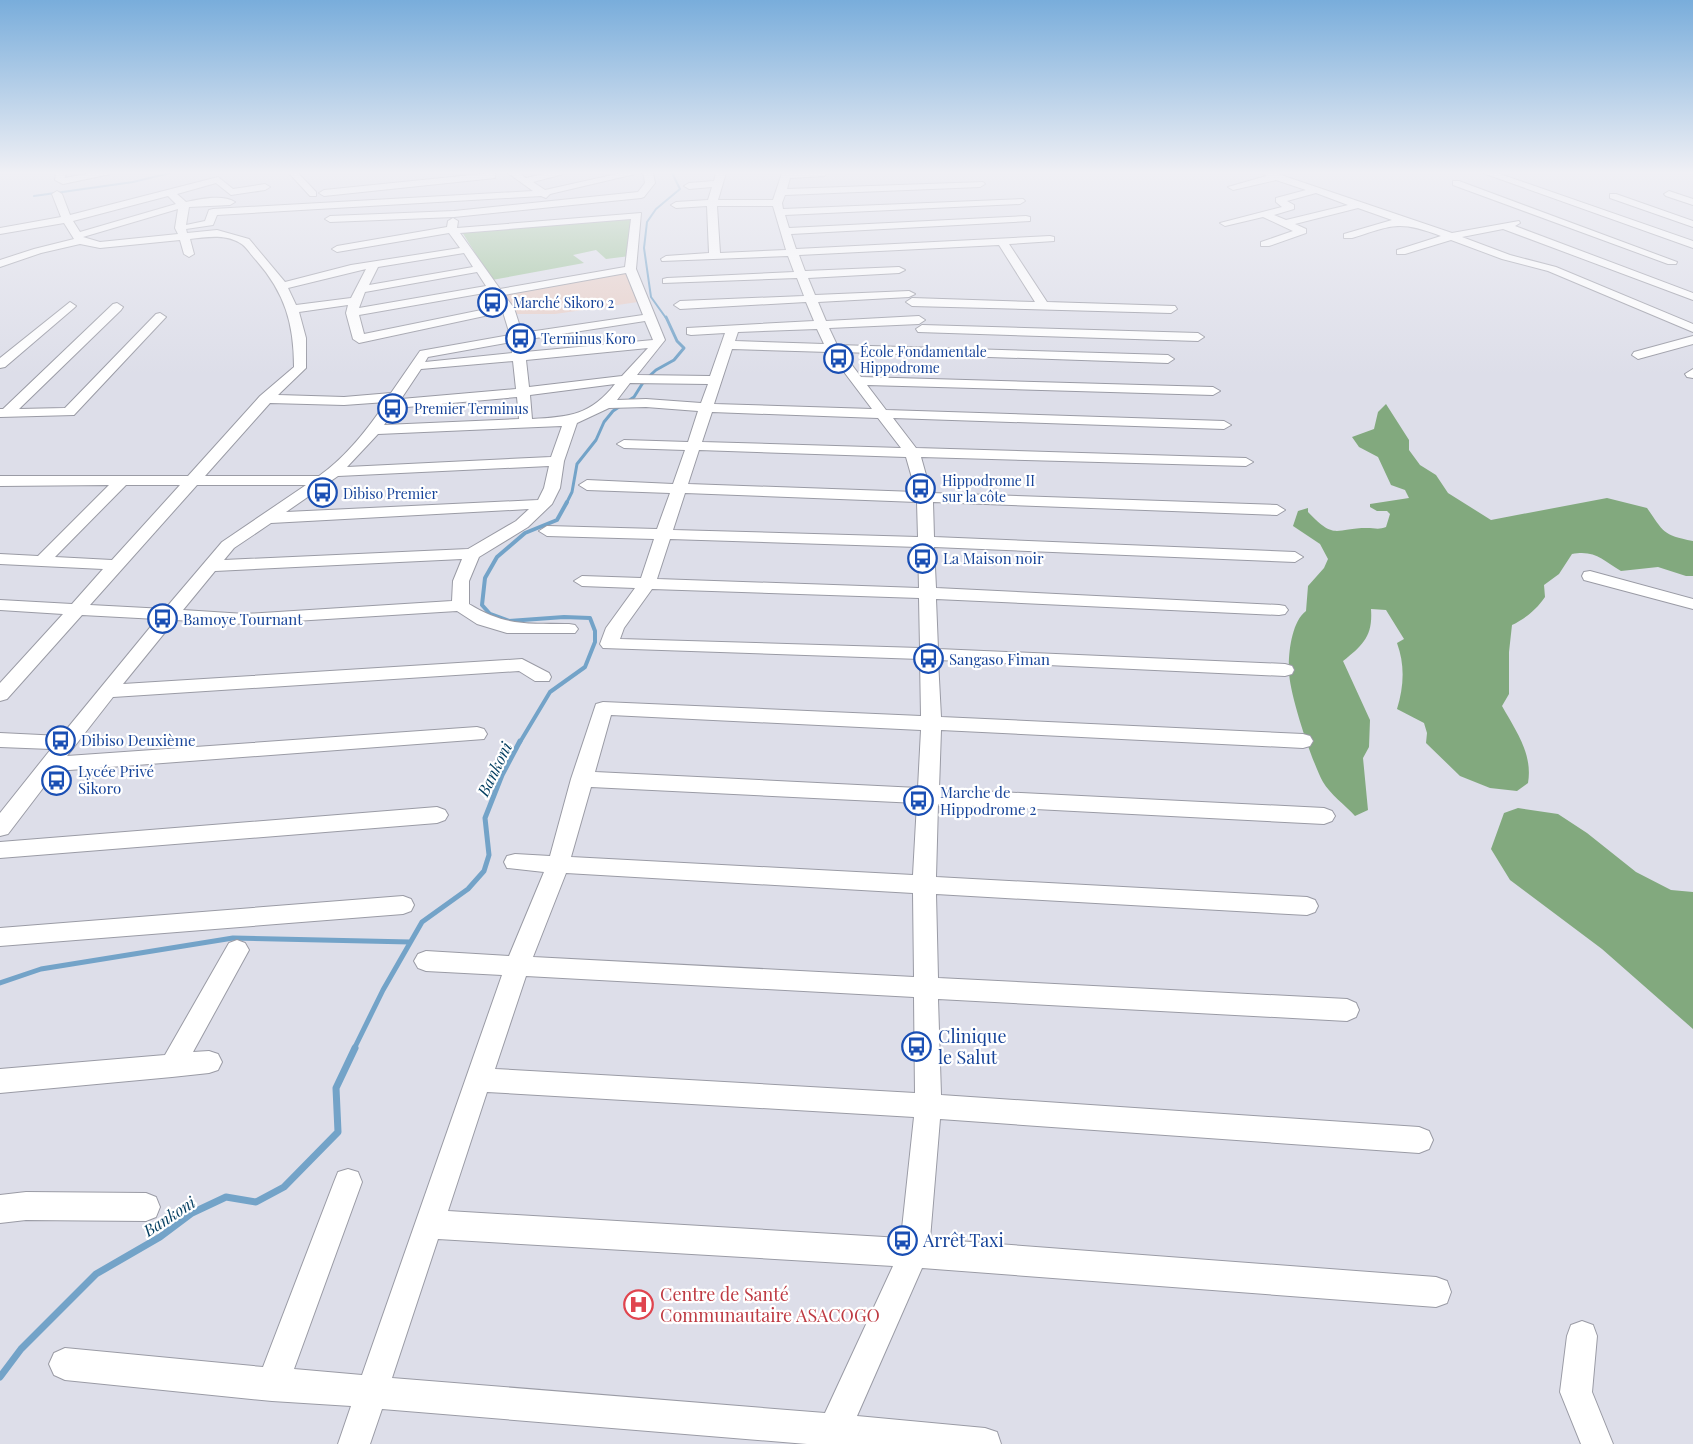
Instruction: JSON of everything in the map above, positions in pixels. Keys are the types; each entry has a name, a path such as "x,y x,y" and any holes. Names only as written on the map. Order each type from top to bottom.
{"street":[{"path":"0,264 38,251 52,240"},
{"path":"92,240 99,245 128,240"},
{"path":"185,240 189,254"},
{"path":"0,695 266,399 300,368 300,338 292,309 282,286 245,242 240,240"},
{"path":"337,249 389,240"},
{"path":"459,240 508,308 520,356 526,423"},
{"path":"608,404 659,340 630,269 634,240"},
{"path":"714,240 715,256"},
{"path":"790,240 792,252 833,349 913,454 925,497 931,724 924,885 928,1106 914,1253 829,1437"},
{"path":"666,258 1028,240"},
{"path":"1265,244 1275,240"},
{"path":"1401,252 1439,240"},
{"path":"1464,240 1506,257 1552,269 1693,328"},
{"path":"1544,240 1693,297"},
{"path":"1612,293 1610,283 1678,261 1617,240"},
{"path":"379,242 380,263 353,307 359,339 417,347 520,356 657,343"},
{"path":"1002,242 1044,306"},
{"path":"890,247 931,352"},
{"path":"282,286 380,263 465,250"},
{"path":"364,289 478,269"},
{"path":"292,309 353,307 493,290 630,269"},
{"path":"667,281 899,270"},
{"path":"692,331 712,317 811,299 910,298 1044,306 1171,309"},
{"path":"680,305 733,328 821,324 921,324 1198,338"},
{"path":"0,364 70,306"},
{"path":"1068,306 1093,334"},
{"path":"4,413 117,307"},
{"path":"0,828 107,691 228,545 327,476 374,430 393,401 417,347 508,308"},
{"path":"4,413 69,411 160,317"},
{"path":"417,347 517,337 650,317"},
{"path":"733,328 647,584 615,628 609,644 929,654 1285,670"},
{"path":"1638,355 1693,340"},
{"path":"729,345 1168,358"},
{"path":"266,399 393,401 524,392 626,379 717,380"},
{"path":"856,381 1213,391"},
{"path":"374,430 571,421 608,404 646,403 706,408 1224,425"},
{"path":"211,566 472,554 522,524 544,504 552,488 557,462 571,421"},
{"path":"624,444 1246,462"},
{"path":"0,481 192,480 327,476 557,462"},
{"path":"42,561 122,481"},
{"path":"586,485 1277,510"},
{"path":"268,518 544,504"},
{"path":"547,531 926,542 1296,557"},
{"path":"460,606 461,581 472,554"},
{"path":"0,559 116,565"},
{"path":"1590,576 1693,604"},
{"path":"582,581 927,593 1279,610"},
{"path":"0,605 245,619 460,606 483,620 507,628 569,629"},
{"path":"107,691 522,665 542,677"},
{"path":"354,1444 518,966 558,865 603,708 1303,741"},
{"path":"50,764 477,734"},
{"path":"0,740 66,743"},
{"path":"581,779 1324,816"},
{"path":"0,850 437,815"},
{"path":"515,862 1307,906"},
{"path":"0,937 403,905"},
{"path":"172,1066 237,950"},
{"path":"426,961 1347,1011"},
{"path":"0,1081 209,1062"},
{"path":"478,1080 928,1106 1419,1140"},
{"path":"272,1385 348,1182"},
{"path":"0,1209 26,1206 146,1207"},
{"path":"428,1224 914,1253 1436,1292"},
{"path":"1582,1336 1576,1392 1597,1444"},
{"path":"65,1364 829,1437 986,1444"}],"shaded area":[{"path":"627,272 645,301 555,314 517,314 504,293"}],"green space":[{"path":"467,240 630,240 630,256 606,259 596,250 573,255 584,263 492,280"},
{"path":"1386,404 1409,440 1409,450 1420,465 1436,475 1448,493 1491,520 1607,498 1647,508 1669,534 1693,541 1693,576 1658,567 1621,571 1598,557 1580,553 1572,554 1559,574 1544,585 1545,597 1542,602 1522,620 1512,625 1509,652 1509,694 1502,706 1526,752 1529,772 1528,783 1517,791 1490,788 1460,776 1426,743 1427,733 1424,723 1397,709 1403,676 1397,643 1404,639 1386,610 1371,609 1370,626 1365,639 1343,661 1370,720 1369,747 1363,758 1368,810 1355,816 1326,786 1318,772 1307,744 1290,681 1290,647 1294,630 1306,611 1308,586 1324,568 1328,559 1320,544 1293,526 1298,511 1308,508 1308,512 1317,521 1330,530 1379,529 1386,527 1390,514 1387,511 1377,511 1370,507 1370,504 1409,498 1405,490 1391,485 1378,457 1359,447 1352,437 1374,429 1378,412"},
{"path":"1518,808 1558,814 1587,833 1636,872 1671,890 1693,892 1693,1029 1602,949 1510,880 1491,849 1504,813"}],"waterway":[{"name":"Bankoni","path":"645,240 651,297 666,318"},
{"name":"Bankoni","path":"567,502 572,492 577,464 596,440 604,422 613,411 634,397 644,381 656,370 674,360 684,348 677,341 666,317"},
{"name":"Bankoni","path":"520,742 550,692 585,667 595,642 595,631 590,618 564,617 509,621 490,614 482,605 485,578 497,557 525,533 557,520 567,502"},
{"name":"Bankoni","path":"354,1049 383,990 422,922 468,889 484,871 489,855 485,818 502,775 520,741"},
{"path":"0,983 41,969 233,938 410,942"},
{"name":"Bankoni","path":"0,1377 21,1349 96,1274 160,1237 192,1213 226,1197 256,1202 284,1187 338,1132 336,1088 355,1048"}],"place":[{"name":"Marché Sikoro 2","path":"492,302"},
{"name":"Terminus Koro","path":"520,338"},
{"name":"École Fondamentale Hippodrome","path":"839,359"},
{"name":"Premier Terminus","path":"393,408"},
{"name":"Hippodrome II sur la côte","path":"921,488"},
{"name":"Dibiso Premier","path":"322,493"},
{"name":"La Maison noir","path":"922,558"},
{"name":"Bamoye Tournant","path":"162,619"},
{"name":"Sangaso Fiman","path":"928,659"},
{"name":"Dibiso Deuxième","path":"60,740"},
{"name":"Lycée Privé Sikoro","path":"57,780"},
{"name":"Marche de Hippodrome 2","path":"919,801"},
{"name":"Clinique le Salut","path":"917,1046"},
{"name":"Arrêt Taxi","path":"902,1240"},
{"name":"Centre de Santé Communautaire ASACOGO","path":"639,1304"}]}
